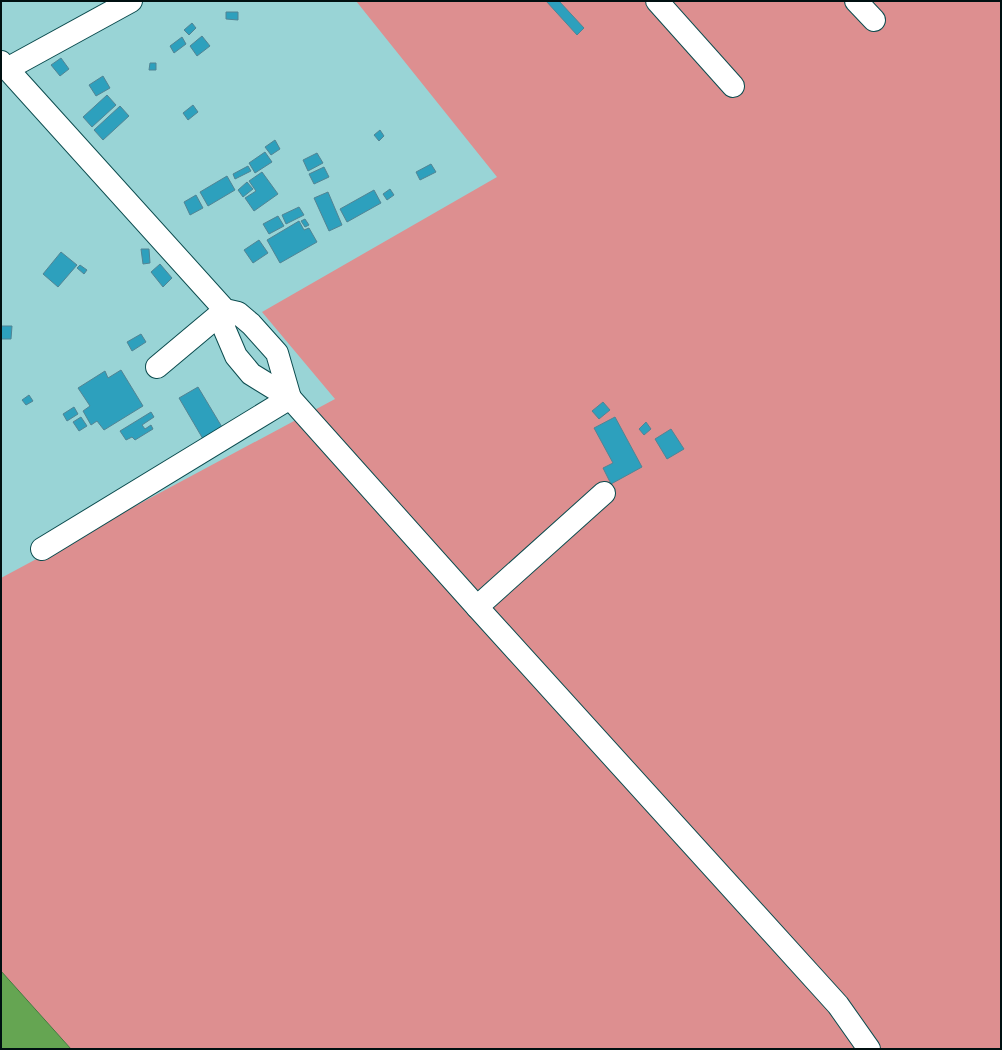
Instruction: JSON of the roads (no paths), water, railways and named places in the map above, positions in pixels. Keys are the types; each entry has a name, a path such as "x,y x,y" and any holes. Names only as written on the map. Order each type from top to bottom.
{"street":[{"path":"131,1 4,65 225,310 238,313 251,324 277,353 290,398"},
{"path":"657,1 733,86"},
{"path":"856,1 874,20"},
{"path":"157,367 225,310"},
{"path":"225,310 224,328 236,356 251,374 290,398 476,607 838,1006 869,1049"},
{"path":"42,549 290,398"},
{"path":"476,607 604,493"}]}
